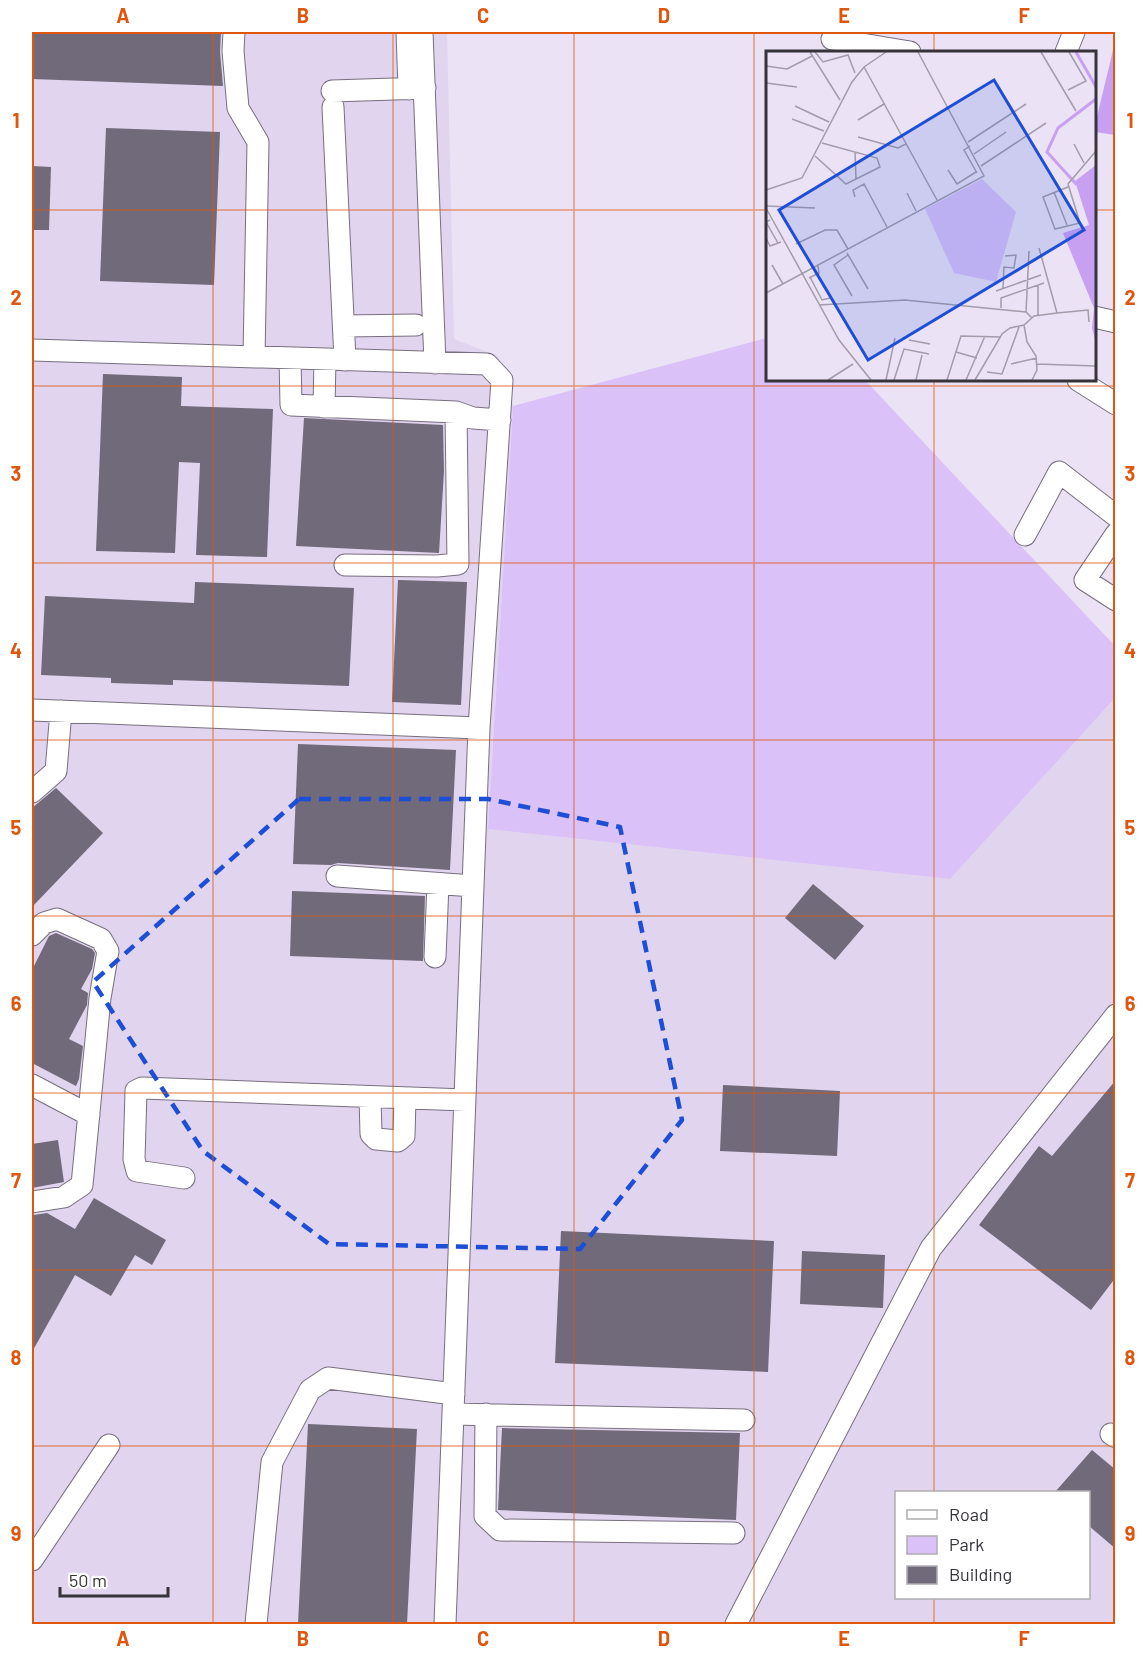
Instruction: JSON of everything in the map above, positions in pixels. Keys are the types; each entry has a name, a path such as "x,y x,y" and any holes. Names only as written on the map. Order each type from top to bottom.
{"street":[{"path":"234,32 233,51 238,108 258,142 254,357"},
{"path":"1066,51 1074,32"},
{"path":"415,38 435,363"},
{"path":"832,41 903,51"},
{"path":"324,407 344,326 333,99 417,88"},
{"path":"1096,316 1116,322"},
{"path":"344,326 416,325"},
{"path":"32,350 487,364 502,380 479,728 453,1404 448,1624"},
{"path":"290,358 291,405 456,412 473,418 500,420"},
{"path":"1080,381 1116,404"},
{"path":"345,565 437,566 458,564 456,412"},
{"path":"1024,535 1059,472 1116,516"},
{"path":"1116,534 1086,580 1116,600"},
{"path":"32,710 479,728"},
{"path":"32,792 56,771 61,711"},
{"path":"337,876 473,886"},
{"path":"435,957 438,884"},
{"path":"32,934 44,923 57,919 101,939 108,951 100,998 82,1185 64,1197 32,1202"},
{"path":"736,1624 932,1248 1116,1015"},
{"path":"32,1085 89,1115"},
{"path":"184,1178 137,1171 134,1159 136,1091 142,1088 465,1100"},
{"path":"370,1096 371,1134 376,1139 398,1141 404,1136 405,1098"},
{"path":"256,1624 272,1462 310,1390 328,1378 453,1404 486,1414 744,1420"},
{"path":"486,1414 485,1516 500,1530 734,1533"},
{"path":"32,1560 109,1445"}],"highlighted area":[{"path":"299,799 488,799 620,827 682,1120 580,1249 329,1244 203,1151 93,982"}],"shaded area":[{"path":"32,32 447,32 454,339 498,356 513,406 488,829 950,879 1115,698 1115,1624 32,1624"},
{"path":"1115,42 1116,135 1096,132 1096,121"}],"green space":[{"path":"766,338 766,381 866,381 1115,646 1115,698 950,879 488,829 513,406"}],"building":[{"path":"32,32 221,32 223,86 32,79"},
{"path":"106,128 220,132 214,285 100,281"},
{"path":"32,166 51,167 49,230 32,230"},
{"path":"103,374 182,377 181,406 273,409 267,557 196,555 200,463 179,462 175,553 96,551"},
{"path":"304,418 443,425 444,471 439,553 296,546"},
{"path":"398,580 467,582 461,705 392,702"},
{"path":"195,582 354,588 349,686 173,680 173,685 111,683 111,678 41,675 45,596 194,603"},
{"path":"298,744 456,750 450,870 338,863 331,865 293,864"},
{"path":"56,788 103,833 32,907 32,808"},
{"path":"813,884 864,926 835,960 785,918"},
{"path":"292,891 425,896 423,961 290,956"},
{"path":"56,933 92,949 95,953 92,969 81,989 88,993 87,1005 69,1039 83,1046 76,1086 32,1063 32,970 49,936"},
{"path":"1116,1080 1116,1277 1091,1310 979,1225 1039,1146 1052,1156"},
{"path":"723,1085 840,1091 837,1156 720,1151"},
{"path":"58,1140 64,1182 32,1188 32,1144"},
{"path":"94,1198 166,1240 152,1265 135,1255 111,1296 75,1275 32,1352 32,1219 34,1215 47,1213 75,1229"},
{"path":"561,1231 774,1241 768,1372 555,1363"},
{"path":"802,1251 885,1255 883,1308 800,1304"},
{"path":"308,1424 417,1429 407,1624 298,1624"},
{"path":"502,1428 740,1433 736,1520 498,1510"},
{"path":"1092,1450 1116,1470 1116,1549 1090,1527 1090,1491 1056,1491"}]}
